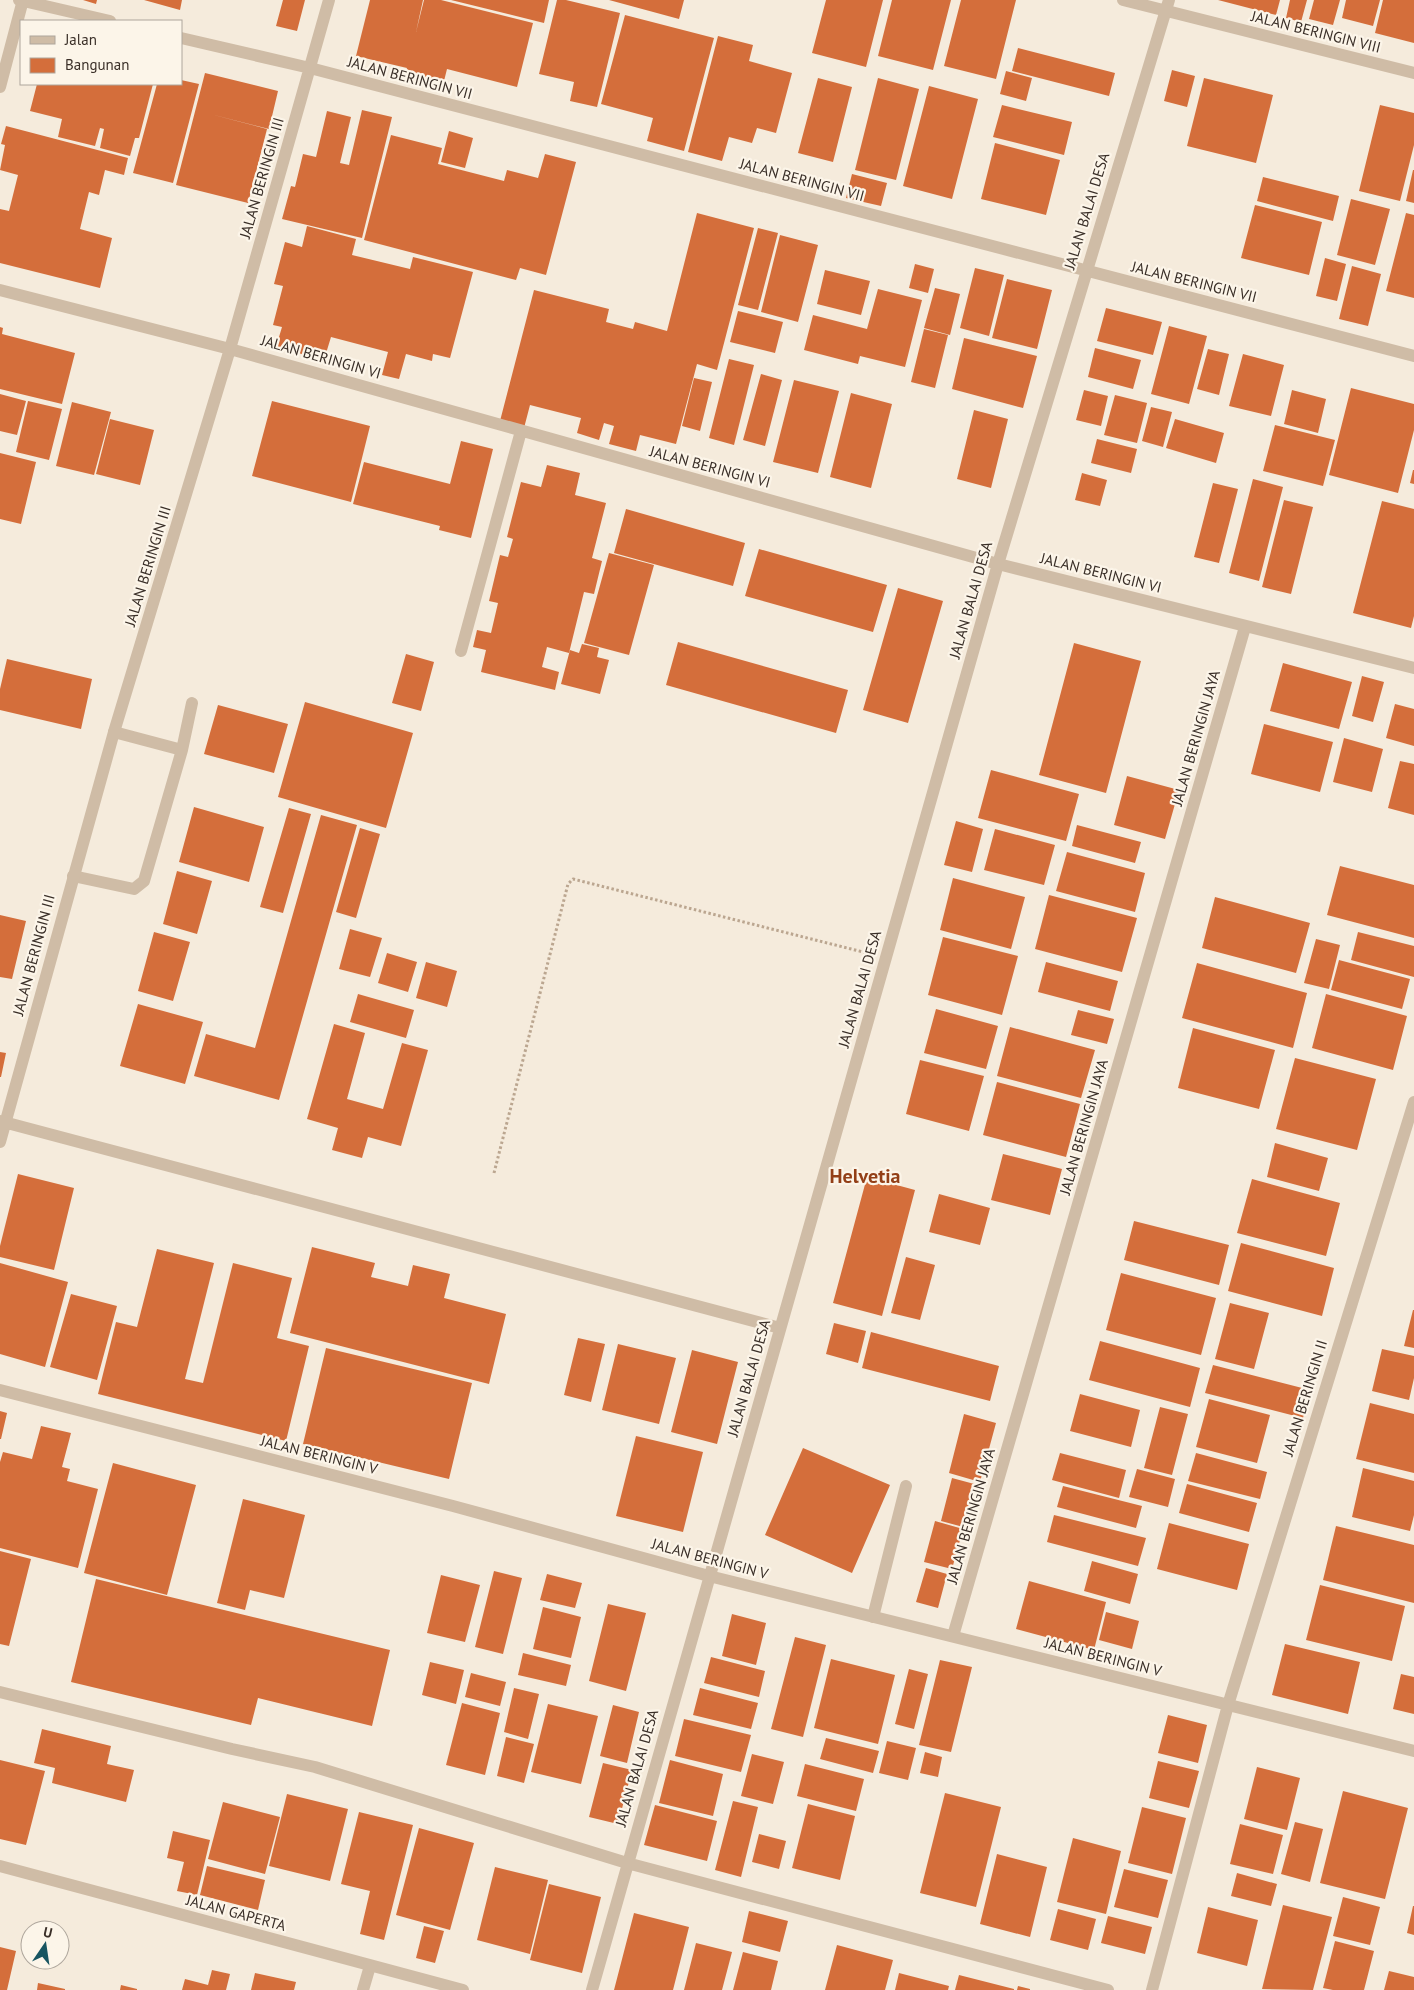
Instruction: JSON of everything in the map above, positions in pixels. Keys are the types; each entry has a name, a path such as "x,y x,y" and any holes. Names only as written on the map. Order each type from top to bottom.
{"street":[{"path":"0,87 22,0 106,20"},
{"name":"JALAN BERINGIN III","path":"0,1142 3,1122 114,732 230,349 329,0"},
{"name":"JALAN BERINGIN VIII","path":"1123,0 1167,6 1414,73"},
{"name":"JALAN BALAI DESA","path":"592,1990 998,564 1167,6"},
{"name":"JALAN BERINGIN VII","path":"182,38 310,68 1414,356"},
{"name":"JALAN BERINGIN VI","path":"0,290 230,349 998,564 1414,668"},
{"path":"461,651 521,431"},
{"name":"JALAN BERINGIN JAYA","path":"953,1636 1245,627"},
{"path":"73,876 134,888 144,881 182,750 192,703"},
{"path":"114,732 182,750"},
{"name":"JALAN BERINGIN II","path":"1152,1990 1228,1705 1414,1102"},
{"path":"3,1122 780,1328"},
{"name":"JALAN BERINGIN V","path":"0,1390 453,1506 709,1576 1414,1751"},
{"path":"873,1617 906,1486"},
{"path":"0,1692 232,1749 315,1766 627,1862 1108,1990"},
{"name":"JALAN GAPERTA","path":"0,1866 463,1990"},
{"path":"363,1990 370,1966"}],"path":[{"path":"494,1173 568,884 573,879 886,958"}],"building":[{"path":"83,0 97,0 96,4"},
{"path":"144,0 182,0 180,10"},
{"path":"283,0 305,0 297,31 276,26"},
{"path":"370,0 423,0 416,32 424,0 441,0 533,23 517,87 447,69 442,89 404,79 407,68 356,56"},
{"path":"451,0 549,0 544,23"},
{"path":"557,0 566,0 620,13 597,107 570,101 574,82 539,74"},
{"path":"609,0 684,0 679,19"},
{"path":"826,0 883,0 866,67 812,53"},
{"path":"892,0 951,0 933,70 878,56"},
{"path":"961,0 1016,0 996,79 944,66"},
{"path":"1218,0 1280,0 1276,15"},
{"path":"1290,0 1307,0 1301,22 1286,18"},
{"path":"1314,0 1340,0 1333,25 1309,19"},
{"path":"1346,0 1380,0 1373,26 1342,18"},
{"path":"1383,0 1414,0 1414,43 1375,33"},
{"path":"625,15 714,38 684,151 647,141 653,118 601,104"},
{"path":"718,36 753,45 749,61 792,73 776,133 757,128 752,143 729,137 722,161 688,152"},
{"path":"1018,48 1115,73 1109,96 1012,71"},
{"path":"1172,70 1195,76 1187,107 1164,101"},
{"path":"1006,71 1032,78 1026,101 1000,94"},
{"path":"205,73 278,91 269,129 210,114 267,129 248,203 176,185"},
{"path":"818,78 852,87 833,162 798,153"},
{"path":"878,78 919,89 896,180 855,170"},
{"path":"1204,78 1273,95 1256,163 1187,146"},
{"path":"182,80 199,84 173,183 133,173 157,85 182,85"},
{"path":"37,85 153,85 139,138 135,138 130,156 100,148 104,129 100,128 95,146 58,137 62,119 30,111"},
{"path":"929,86 978,99 952,199 903,186"},
{"path":"1002,105 1072,122 1064,155 993,137"},
{"path":"1380,105 1414,113 1414,145 1400,201 1359,191"},
{"path":"362,110 392,117 362,238 282,219 291,186 295,187 303,154 316,157 327,111 351,117 340,163 349,165"},
{"path":"6,126 128,158 124,175 105,170 99,195 89,192 80,229 112,238 100,288 0,263 0,209 9,211 18,175 0,170 5,145 1,144"},
{"path":"449,131 473,138 465,168 441,162"},
{"path":"391,135 442,148 438,164 504,181 507,170 538,178 545,154 576,162 546,275 520,268 516,280 364,240"},
{"path":"995,143 1060,160 1046,215 981,199"},
{"path":"1414,170 1414,203 1406,201"},
{"path":"852,174 887,183 881,206 846,198"},
{"path":"1263,177 1339,196 1333,221 1257,201"},
{"path":"1351,199 1390,209 1375,265 1337,255"},
{"path":"1255,205 1322,222 1309,275 1241,258"},
{"path":"697,213 754,228 717,370 697,364 676,444 640,435 636,451 609,444 614,426 604,423 599,440 577,433 581,418 530,405 524,428 500,421 534,290 609,309 606,322 633,329 635,322 667,331"},
{"path":"1406,213 1414,215 1414,298 1386,291"},
{"path":"307,226 356,239 352,255 410,269 413,257 473,272 450,358 433,354 432,361 406,354 399,379 382,375 388,352 331,337 324,360 276,347 282,327 273,325 283,286 274,284 285,242 302,247"},
{"path":"758,228 778,233 758,310 738,305"},
{"path":"780,235 818,245 798,322 761,312"},
{"path":"1325,258 1346,264 1337,301 1316,296"},
{"path":"915,264 934,269 928,293 909,288"},
{"path":"1352,266 1381,274 1368,326 1339,319"},
{"path":"975,268 1004,275 989,336 960,328"},
{"path":"825,270 870,281 861,315 817,304"},
{"path":"1007,279 1052,290 1037,349 992,338"},
{"path":"935,288 960,294 950,335 924,328"},
{"path":"878,289 922,300 905,367 860,356 858,364 804,350 813,315 867,329"},
{"path":"1106,308 1162,322 1153,355 1097,341"},
{"path":"738,311 783,322 775,353 730,342"},
{"path":"1169,326 1207,336 1189,404 1151,394"},
{"path":"0,327 3,328 2,334 75,353 62,404 0,389"},
{"path":"924,329 948,335 935,388 911,382"},
{"path":"964,338 1037,356 1023,408 952,389"},
{"path":"1095,348 1141,360 1133,389 1088,377"},
{"path":"1208,349 1229,354 1219,395 1197,389"},
{"path":"1243,354 1284,365 1271,416 1229,406"},
{"path":"729,359 754,365 734,445 709,438"},
{"path":"761,374 782,380 765,446 743,440"},
{"path":"694,378 712,382 700,431 682,426"},
{"path":"794,380 839,391 818,473 773,462"},
{"path":"1351,388 1414,404 1414,430 1398,493 1329,475"},
{"path":"1084,390 1108,396 1101,426 1076,420"},
{"path":"1292,390 1326,399 1318,433 1284,424"},
{"path":"851,393 892,404 871,488 830,477"},
{"path":"0,394 26,401 17,435 0,431"},
{"path":"1115,395 1147,403 1137,443 1104,435"},
{"path":"28,401 62,409 49,460 16,452"},
{"path":"272,401 370,426 351,502 252,476"},
{"path":"72,402 111,412 94,475 56,466"},
{"path":"1151,407 1172,412 1163,447 1142,441"},
{"path":"974,410 1008,419 991,488 957,479"},
{"path":"110,419 154,430 140,485 96,474"},
{"path":"1175,419 1224,433 1216,463 1166,448"},
{"path":"1275,425 1335,440 1323,486 1263,471"},
{"path":"1097,439 1137,449 1131,473 1091,463"},
{"path":"461,441 493,449 471,538 439,530 440,526 353,504 364,462 450,484"},
{"path":"0,453 36,462 21,524 0,519"},
{"path":"547,465 580,473 575,495 606,503 592,558 602,561 594,594 584,592 569,653 547,647 542,667 559,672 555,690 481,672 486,650 473,647 477,630 491,633 498,603 489,601 500,555 508,557 513,539 507,537 521,482 541,487"},
{"path":"1414,470 1414,484 1410,483"},
{"path":"1082,473 1107,480 1100,506 1075,500"},
{"path":"1253,479 1283,487 1259,581 1229,573"},
{"path":"1213,483 1238,489 1219,563 1194,557"},
{"path":"1284,500 1313,507 1291,594 1262,587"},
{"path":"1382,501 1414,509 1414,616 1411,628 1353,613"},
{"path":"626,509 745,543 733,586 614,553"},
{"path":"759,549 887,585 873,632 745,596"},
{"path":"609,553 654,565 629,655 584,643"},
{"path":"898,588 943,601 908,723 863,710"},
{"path":"678,642 848,690 836,733 666,685"},
{"path":"1074,643 1141,661 1106,793 1039,775"},
{"path":"582,644 599,648 597,657 609,660 600,694 561,684 570,650 579,653"},
{"path":"406,654 434,662 421,711 392,703"},
{"path":"7,659 92,679 81,729 0,710 0,689"},
{"path":"1283,663 1352,682 1339,729 1270,711"},
{"path":"1362,676 1384,682 1373,722 1352,716"},
{"path":"305,702 413,733 386,828 278,797"},
{"path":"1395,704 1414,709 1414,746 1386,738"},
{"path":"218,705 288,724 274,773 204,754"},
{"path":"1264,724 1333,742 1320,792 1251,774"},
{"path":"1344,738 1383,749 1372,792 1333,782"},
{"path":"1400,761 1414,764 1414,815 1388,808"},
{"path":"991,770 1079,794 1066,841 978,818"},
{"path":"1127,776 1179,790 1165,839 1114,825"},
{"path":"194,807 264,827 249,882 179,862"},
{"path":"289,808 311,814 283,913 260,907"},
{"path":"321,815 357,825 279,1100 194,1076 206,1034 255,1048"},
{"path":"956,821 983,829 972,872 944,865"},
{"path":"1077,825 1141,842 1135,863 1072,846"},
{"path":"360,828 380,834 356,918 336,912"},
{"path":"995,829 1055,845 1044,885 984,870"},
{"path":"1067,852 1145,873 1135,912 1056,891"},
{"path":"1340,866 1414,885 1414,938 1327,915"},
{"path":"177,871 212,881 197,934 163,924"},
{"path":"953,878 1025,897 1011,949 940,930"},
{"path":"1049,895 1137,918 1122,972 1035,949"},
{"path":"1215,897 1310,923 1296,973 1202,948"},
{"path":"0,915 26,921 12,979 0,977"},
{"path":"350,929 382,938 370,977 339,969"},
{"path":"154,932 190,942 173,1001 138,991"},
{"path":"1358,932 1414,946 1414,977 1351,960"},
{"path":"943,937 1018,956 1002,1015 928,995"},
{"path":"1316,939 1340,945 1329,989 1304,983"},
{"path":"387,953 417,962 408,992 378,983"},
{"path":"1339,960 1410,979 1402,1009 1331,990"},
{"path":"426,962 457,971 447,1007 416,998"},
{"path":"1046,962 1118,981 1110,1011 1038,992"},
{"path":"1197,963 1307,993 1293,1048 1182,1018"},
{"path":"358,994 414,1010 406,1038 350,1022"},
{"path":"1326,994 1407,1016 1393,1070 1312,1048"},
{"path":"138,1004 203,1022 185,1084 120,1066"},
{"path":"936,1009 998,1026 986,1069 924,1053"},
{"path":"1078,1010 1114,1019 1107,1044 1071,1035"},
{"path":"334,1024 365,1033 347,1099 383,1109 402,1043 428,1050 401,1146 368,1137 362,1158 332,1150 338,1128 307,1119"},
{"path":"1010,1027 1095,1050 1081,1098 997,1076"},
{"path":"1193,1028 1275,1050 1259,1109 1178,1088"},
{"path":"0,1052 6,1053 1,1077 0,1077"},
{"path":"1295,1058 1376,1079 1357,1150 1276,1129"},
{"path":"920,1060 984,1076 969,1131 906,1114"},
{"path":"997,1082 1080,1104 1066,1157 983,1135"},
{"path":"1275,1143 1328,1158 1319,1191 1267,1177"},
{"path":"1003,1154 1062,1169 1050,1215 991,1200"},
{"path":"18,1174 74,1188 54,1270 0,1257 0,1246"},
{"path":"867,1177 915,1190 882,1316 833,1303"},
{"path":"1252,1179 1340,1203 1326,1256 1237,1233"},
{"path":"939,1194 990,1208 980,1245 929,1232"},
{"path":"1134,1221 1229,1245 1219,1285 1124,1260"},
{"path":"1241,1243 1334,1268 1322,1316 1228,1291"},
{"path":"312,1247 375,1263 371,1277 408,1286 413,1265 450,1274 444,1298 506,1314 489,1384 290,1333"},
{"path":"157,1249 214,1263 185,1379 203,1383 233,1263 292,1278 277,1338 309,1346 286,1441 98,1394 116,1322 137,1327"},
{"path":"906,1257 935,1265 920,1320 891,1313"},
{"path":"0,1263 68,1282 45,1367 0,1354"},
{"path":"1121,1273 1216,1298 1201,1355 1106,1330"},
{"path":"71,1294 117,1306 97,1380 50,1367"},
{"path":"1230,1303 1269,1313 1254,1369 1215,1359"},
{"path":"1414,1310 1414,1348 1404,1346"},
{"path":"834,1323 866,1331 858,1363 826,1354"},
{"path":"871,1332 999,1366 990,1401 862,1368"},
{"path":"578,1338 605,1344 591,1402 564,1395"},
{"path":"1100,1341 1200,1368 1190,1407 1089,1380"},
{"path":"618,1344 676,1358 659,1424 602,1410"},
{"path":"326,1348 472,1383 449,1479 303,1444"},
{"path":"1382,1349 1414,1356 1414,1378 1409,1400 1372,1391"},
{"path":"692,1350 738,1362 717,1444 671,1432"},
{"path":"1213,1365 1310,1390 1303,1418 1205,1393"},
{"path":"1080,1394 1140,1410 1131,1447 1070,1431"},
{"path":"1209,1399 1270,1415 1257,1463 1196,1447"},
{"path":"1370,1403 1414,1414 1414,1473 1356,1459"},
{"path":"1160,1407 1188,1414 1172,1475 1144,1468"},
{"path":"0,1411 7,1413 1,1439 0,1439"},
{"path":"964,1414 996,1423 980,1482 949,1473"},
{"path":"41,1426 71,1433 62,1467 70,1469 67,1481 98,1489 78,1568 0,1548 0,1462 3,1452 32,1459"},
{"path":"636,1436 703,1452 683,1532 616,1516"},
{"path":"803,1448 890,1485 852,1573 765,1535"},
{"path":"1060,1453 1126,1470 1119,1498 1052,1480"},
{"path":"1196,1453 1267,1472 1260,1499 1188,1481"},
{"path":"113,1463 196,1485 167,1595 84,1573"},
{"path":"1363,1468 1414,1481 1414,1515 1410,1531 1352,1517"},
{"path":"1137,1469 1175,1479 1168,1507 1129,1497"},
{"path":"952,1478 978,1485 967,1528 941,1521"},
{"path":"1187,1484 1257,1503 1249,1532 1179,1513"},
{"path":"1063,1486 1142,1506 1136,1528 1057,1507"},
{"path":"243,1499 305,1515 284,1598 250,1590 245,1610 217,1603"},
{"path":"1054,1515 1146,1538 1138,1566 1047,1542"},
{"path":"935,1521 963,1529 952,1569 924,1562"},
{"path":"1169,1523 1249,1544 1237,1590 1157,1569"},
{"path":"1336,1526 1414,1545 1414,1603 1323,1580"},
{"path":"0,1551 31,1559 9,1646 0,1644"},
{"path":"1092,1561 1138,1574 1130,1604 1084,1591"},
{"path":"926,1568 947,1574 938,1608 916,1602"},
{"path":"494,1571 522,1578 503,1654 475,1647"},
{"path":"547,1574 582,1583 575,1608 540,1600"},
{"path":"441,1575 480,1585 465,1642 427,1633"},
{"path":"96,1579 390,1650 372,1726 258,1698 251,1725 71,1682"},
{"path":"1029,1581 1106,1602 1094,1650 1016,1629"},
{"path":"1320,1585 1405,1606 1392,1661 1306,1640"},
{"path":"608,1604 646,1613 626,1691 589,1681"},
{"path":"543,1607 581,1617 571,1658 533,1649"},
{"path":"1106,1612 1139,1621 1132,1649 1099,1640"},
{"path":"732,1614 766,1623 756,1665 722,1656"},
{"path":"795,1637 826,1645 803,1737 771,1729"},
{"path":"1285,1644 1360,1662 1348,1714 1272,1695"},
{"path":"523,1653 571,1665 566,1686 518,1675"},
{"path":"711,1657 765,1671 759,1697 704,1683"},
{"path":"831,1659 895,1675 878,1744 814,1728"},
{"path":"940,1660 972,1667 951,1752 919,1745"},
{"path":"430,1662 464,1670 456,1704 422,1695"},
{"path":"909,1669 928,1674 914,1729 895,1724"},
{"path":"471,1673 506,1682 500,1706 465,1697"},
{"path":"1401,1674 1414,1677 1414,1714 1393,1709"},
{"path":"514,1688 539,1694 528,1739 504,1732"},
{"path":"700,1688 758,1703 751,1729 693,1715"},
{"path":"462,1703 500,1713 485,1775 446,1765"},
{"path":"548,1704 598,1716 581,1784 531,1772"},
{"path":"613,1705 639,1712 627,1763 600,1756"},
{"path":"1168,1715 1207,1725 1198,1763 1158,1753"},
{"path":"684,1719 751,1735 741,1772 675,1756"},
{"path":"42,1729 111,1746 107,1764 134,1770 126,1802 52,1783 55,1768 34,1763"},
{"path":"506,1737 534,1744 524,1783 497,1776"},
{"path":"826,1738 879,1751 873,1773 820,1759"},
{"path":"887,1741 916,1748 908,1780 879,1773"},
{"path":"925,1752 942,1757 938,1777 920,1773"},
{"path":"752,1754 784,1762 773,1804 741,1796"},
{"path":"0,1760 45,1771 26,1845 0,1839"},
{"path":"670,1760 723,1774 713,1816 659,1803"},
{"path":"1158,1761 1199,1771 1189,1808 1149,1798"},
{"path":"603,1763 632,1770 618,1824 589,1817"},
{"path":"805,1764 864,1779 856,1811 797,1796"},
{"path":"1257,1767 1300,1778 1287,1830 1244,1819"},
{"path":"1343,1791 1408,1808 1385,1899 1320,1883"},
{"path":"945,1793 1001,1807 976,1907 920,1893"},
{"path":"287,1794 348,1809 330,1881 269,1866"},
{"path":"733,1801 758,1807 741,1877 715,1870"},
{"path":"223,1802 280,1817 265,1874 208,1859"},
{"path":"808,1804 855,1816 840,1880 792,1868"},
{"path":"655,1805 717,1821 707,1861 644,1845"},
{"path":"1142,1807 1186,1818 1172,1874 1128,1863"},
{"path":"359,1812 413,1825 384,1940 360,1934 370,1891 341,1884"},
{"path":"1295,1822 1323,1829 1310,1882 1281,1874"},
{"path":"1240,1824 1283,1835 1273,1874 1230,1864"},
{"path":"419,1828 474,1843 450,1930 396,1915"},
{"path":"173,1831 210,1840 197,1895 177,1891 184,1862 167,1858"},
{"path":"759,1834 786,1841 779,1869 752,1862"},
{"path":"1073,1838 1121,1851 1106,1914 1057,1902"},
{"path":"997,1854 1047,1867 1030,1937 980,1924"},
{"path":"207,1866 265,1880 258,1910 200,1895"},
{"path":"495,1867 548,1880 530,1954 477,1940"},
{"path":"1124,1869 1168,1880 1158,1918 1114,1907"},
{"path":"1237,1873 1277,1884 1271,1906 1231,1896"},
{"path":"549,1884 601,1897 582,1973 530,1960"},
{"path":"1343,1897 1380,1907 1370,1945 1333,1936"},
{"path":"1283,1905 1332,1917 1313,1990 1262,1989"},
{"path":"1414,1906 1414,1935 1407,1933"},
{"path":"1208,1907 1258,1920 1247,1966 1197,1953"},
{"path":"1058,1909 1096,1919 1088,1950 1050,1940"},
{"path":"749,1911 788,1921 780,1952 742,1942"},
{"path":"634,1913 689,1927 673,1990 614,1990"},
{"path":"1108,1916 1152,1927 1145,1954 1101,1943"},
{"path":"424,1926 444,1931 435,1963 416,1958"},
{"path":"1335,1941 1374,1951 1364,1990 1333,1990 1323,1988"},
{"path":"696,1943 732,1952 722,1990 684,1990"},
{"path":"837,1945 893,1960 885,1990 825,1990"},
{"path":"0,1947 16,1951 7,1990 0,1990"},
{"path":"743,1952 778,1961 771,1990 733,1990"},
{"path":"212,1970 230,1974 226,1990 182,1990 185,1979 208,1985"},
{"path":"1389,1971 1414,1977 1414,1990 1384,1990"},
{"path":"255,1973 296,1982 294,1990 251,1990"},
{"path":"899,1973 949,1986 948,1990 895,1990"},
{"path":"959,1975 1014,1989 1014,1990 955,1990"},
{"path":"38,1983 65,1989 65,1990 37,1990"},
{"path":"121,1985 137,1989 137,1990 120,1990"},
{"path":"1018,1986 1030,1989 1030,1990 1017,1990"}],"district":[{"name":"Helvetia","path":"865,1176"}]}
